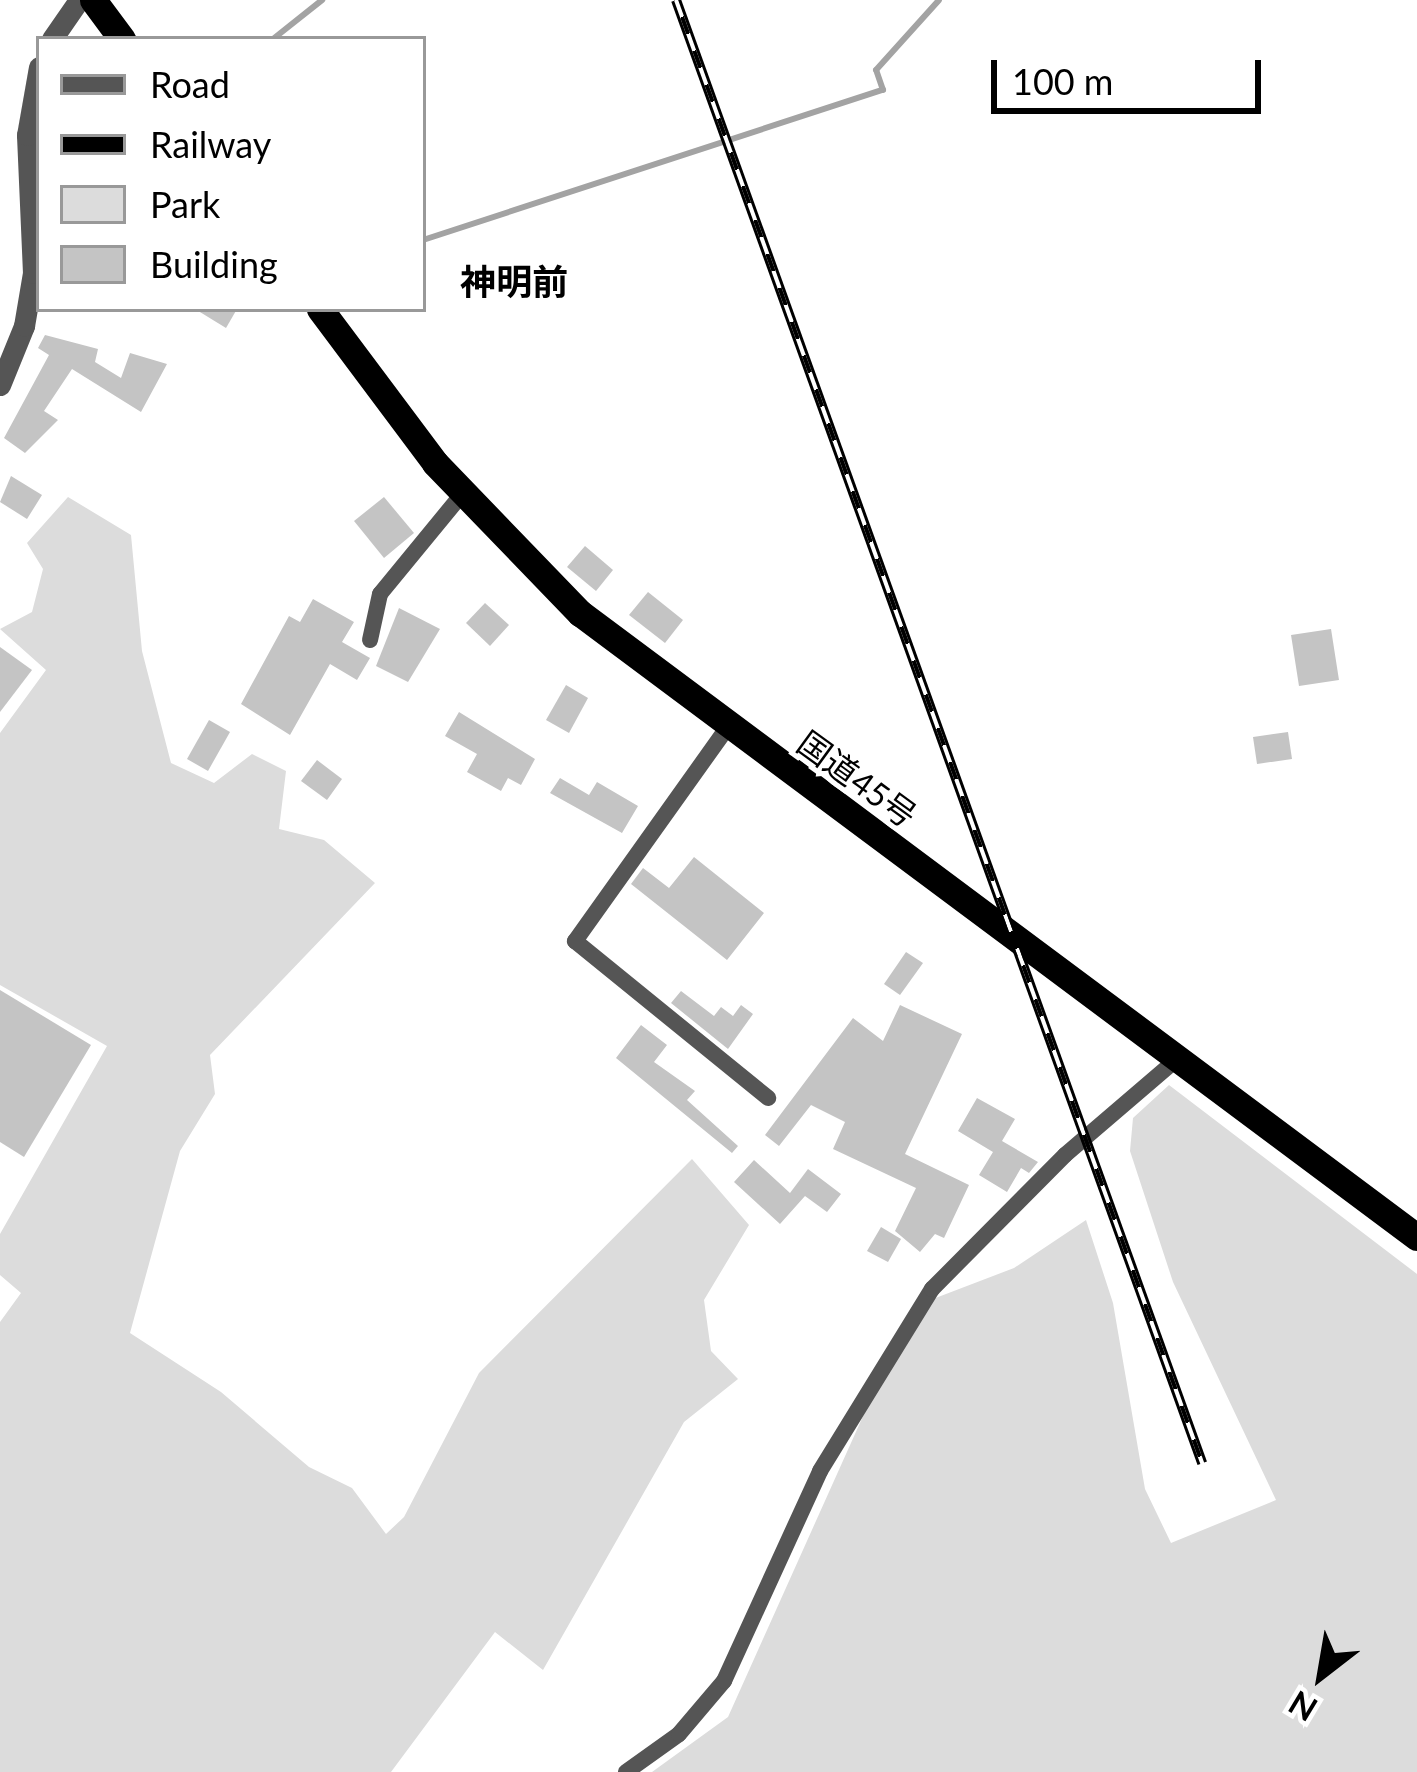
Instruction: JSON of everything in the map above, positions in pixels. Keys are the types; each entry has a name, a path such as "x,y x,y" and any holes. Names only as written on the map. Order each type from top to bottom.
{"highway":[{"path":"93,0 120,36"},
{"name":"国道45号","path":"322,312 462,494 580,613 728,728 1417,1237"}],"street":[{"path":"54,36 79,0"},
{"path":"0,386 24,326 33,273 27,135 36,85"},
{"path":"370,640 380,594 462,494"},
{"path":"728,728 575,941 768,1098"},
{"path":"626,1772 679,1734 724,1681 820,1471 932,1288 1065,1155 1176,1060"}],"green space":[{"path":"68,497 131,535 142,651 171,763 214,783 252,754 286,771 279,829 324,840 375,883 210,1055 215,1094 180,1151 130,1333 221,1392 309,1467 352,1488 386,1534 404,1517 479,1373 692,1159 749,1225 704,1300 711,1351 738,1379 684,1422 543,1670 495,1632 391,1772 0,1772 0,1322 21,1293 0,1275 0,1234 107,1046 0,985 0,733 46,670 0,629 32,612 43,569 27,543"},
{"path":"1169,1085 1417,1274 1417,1772 652,1772 728,1717 912,1307 1014,1268 1086,1220 1113,1303 1145,1489 1171,1543 1276,1500 1173,1282 1130,1151 1133,1118"}],"building":[{"path":"200,312 235,312 226,328"},
{"path":"45,335 98,349 95,362 121,378 130,353 167,364 141,412 72,369 44,411 58,420 25,453 4,438 49,355 38,348"},
{"path":"11,476 42,495 27,519 0,502"},
{"path":"384,497 414,533 384,558 354,521"},
{"path":"585,546 613,570 596,591 567,567"},
{"path":"648,592 683,620 665,643 629,615"},
{"path":"313,599 354,622 342,642 370,658 357,680 330,664 290,735 241,704 289,616 300,622"},
{"path":"485,603 509,625 490,646 466,623"},
{"path":"399,608 440,629 408,682 376,666"},
{"path":"1331,629 1339,680 1299,686 1291,635"},
{"path":"0,647 32,670 0,712"},
{"path":"566,685 588,698 569,733 546,720"},
{"path":"459,712 535,759 521,785 508,778 501,791 467,772 477,754 445,736"},
{"path":"209,720 230,732 208,771 187,759"},
{"path":"1288,732 1292,759 1257,764 1253,737"},
{"path":"317,760 342,779 327,800 301,781"},
{"path":"560,778 589,795 597,782 638,806 622,833 550,793"},
{"path":"694,857 764,913 727,960 631,884 643,868 669,888"},
{"path":"906,952 923,963 900,995 884,984"},
{"path":"0,990 91,1045 24,1157 0,1142"},
{"path":"681,991 714,1016 721,1007 733,1016 741,1005 753,1014 728,1049 671,1003"},
{"path":"900,1005 962,1034 905,1154 969,1185 944,1238 935,1234 920,1252 895,1231 916,1188 833,1149 845,1122 811,1105 779,1146 765,1135 853,1018 883,1041"},
{"path":"641,1025 667,1045 654,1062 695,1091 687,1100 738,1146 732,1153 616,1058"},
{"path":"977,1098 1015,1119 1002,1141 1038,1162 1029,1173 1021,1168 1007,1192 979,1175 993,1152 958,1131"},
{"path":"754,1160 790,1193 808,1169 841,1194 827,1212 805,1196 780,1224 734,1182"},
{"path":"881,1227 901,1239 888,1262 867,1251"}],"waterway":[{"path":"277,36 322,0"},
{"path":"426,239 883,90 876,70 939,0"}],"railway":[{"path":"676,0 1202,1463"}],"district":[{"name":"神明前","path":"514,282"}]}
